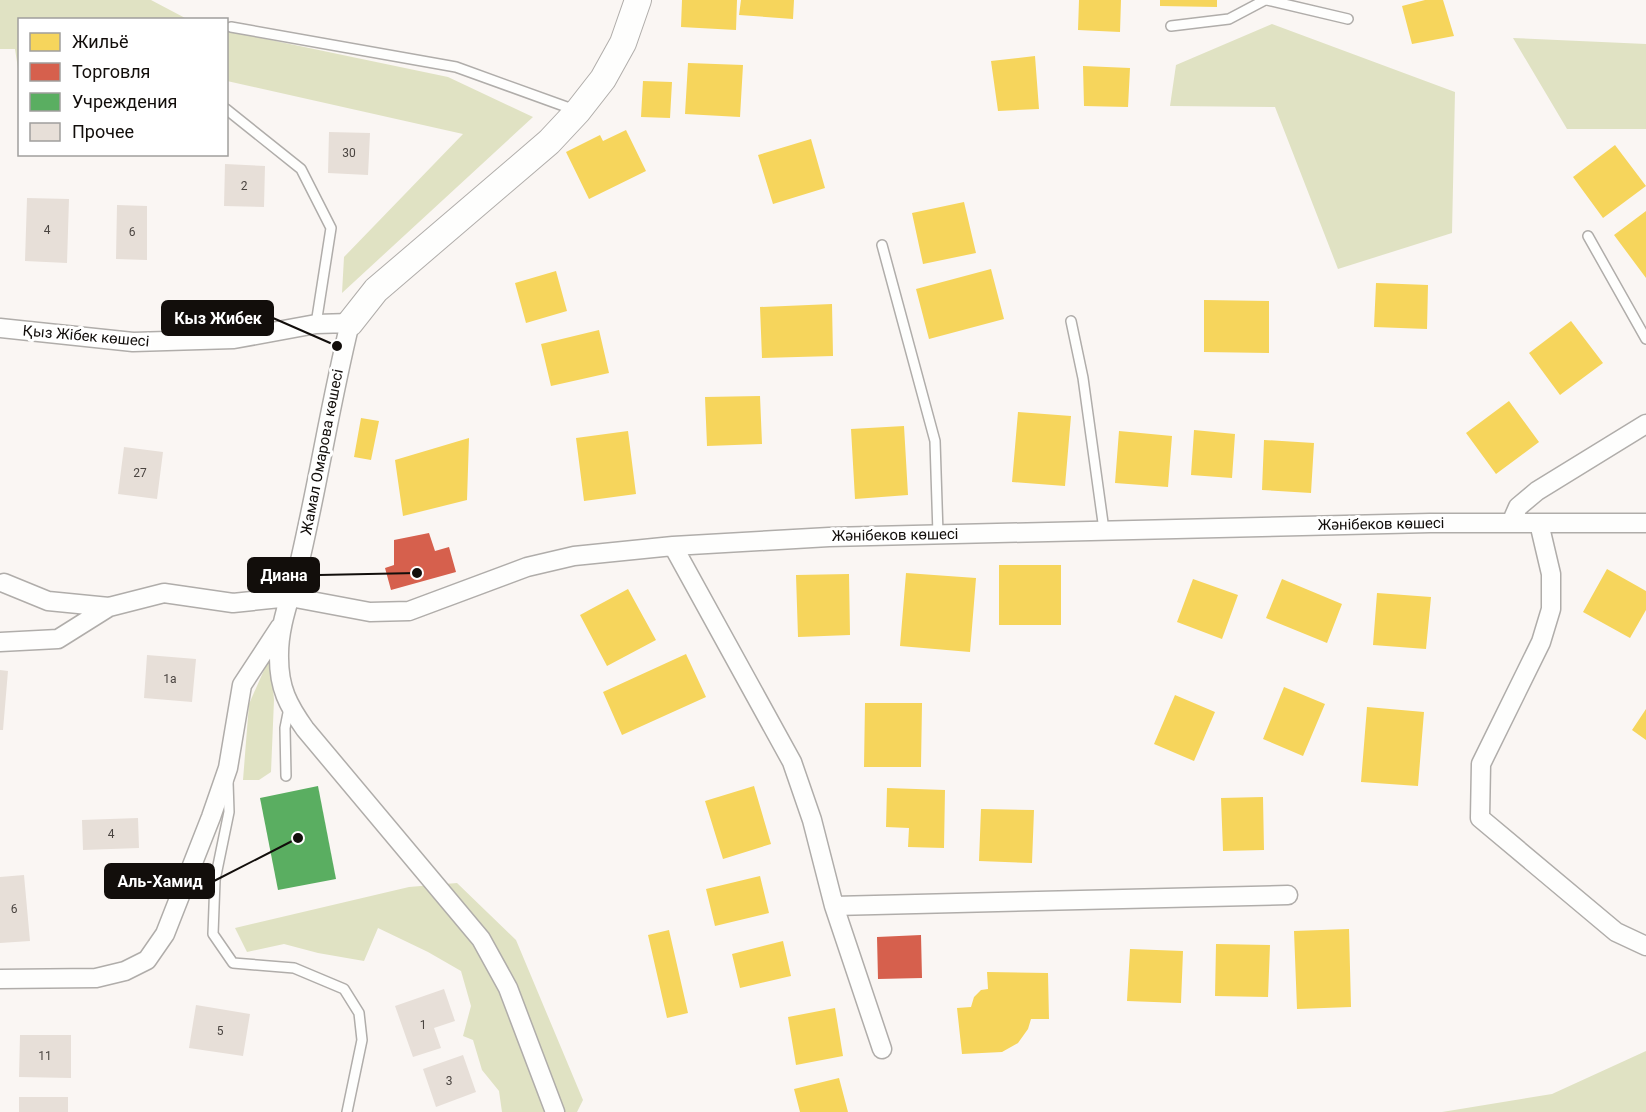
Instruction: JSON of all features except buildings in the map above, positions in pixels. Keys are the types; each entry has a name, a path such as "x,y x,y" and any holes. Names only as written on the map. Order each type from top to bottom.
{"street":[{"name":"Жамал Омарова көшесі","path":"555,1112 508,988 481,939 305,729 289,706 281,683 279,656 281,626 301,556 332,399 350,323 376,290 549,142 578,111 603,79 623,43 638,0"},
{"name":"Қыз Жібек көшесі","path":"0,328 133,342 234,339 316,324 350,323"},
{"path":"1511,523 1518,507 1537,491 1646,424"},
{"name":"Жәнібеков көшесі","path":"290,597 370,612 409,611 527,567 574,556 673,546 829,537 1430,523 1646,523"},
{"path":"1539,523 1551,574 1551,609 1541,642 1480,764 1480,818 1616,932 1646,946"},
{"path":"673,546 792,762 812,820 834,906 882,1049"},
{"path":"4,583 48,601 109,607"},
{"path":"0,642 58,639 109,607 164,593 233,603 290,597"},
{"path":"0,979 96,978 125,971 147,960 165,934 228,768 242,685 281,626"},
{"path":"834,906 1288,895"}],"lane":[{"path":"1171,26 1229,19 1266,0 1348,18"},
{"path":"231,27 456,67 578,111"},
{"path":"228,111 301,169 331,228 316,324"},
{"path":"1588,236 1646,339"},
{"path":"882,244 934,441 938,534"},
{"path":"1071,321 1083,378 1104,531"},
{"path":"286,776 285,728 289,706"},
{"path":"228,768 229,812 215,880 213,934 233,963 294,968 344,989 359,1013 362,1040 347,1112"}],"green space":[{"path":"0,0 151,0 185,18 18,18 18,68 15,49 0,49"},
{"path":"1272,24 1455,92 1452,233 1338,269 1275,107 1170,106 1176,65"},
{"path":"228,31 448,77 533,117 342,293 344,257 463,134 228,81"},
{"path":"1513,38 1646,44 1646,129 1567,129"},
{"path":"275,645 272,675 274,700 271,772 259,780 243,780 249,704"},
{"path":"457,883 516,940 583,1100 577,1112 502,1112 499,1091 482,1070 473,1040 463,1036 471,1006 461,971 428,952 378,928 364,961 284,944 247,952 235,928 409,887"},
{"path":"1646,1051 1646,1112 1442,1112 1552,1094"}],"place":[{"name":"Кыз Жибек","path":"337,346"},
{"name":"Диана","path":"417,573"},
{"name":"Аль-Хамид","path":"298,838"}]}
